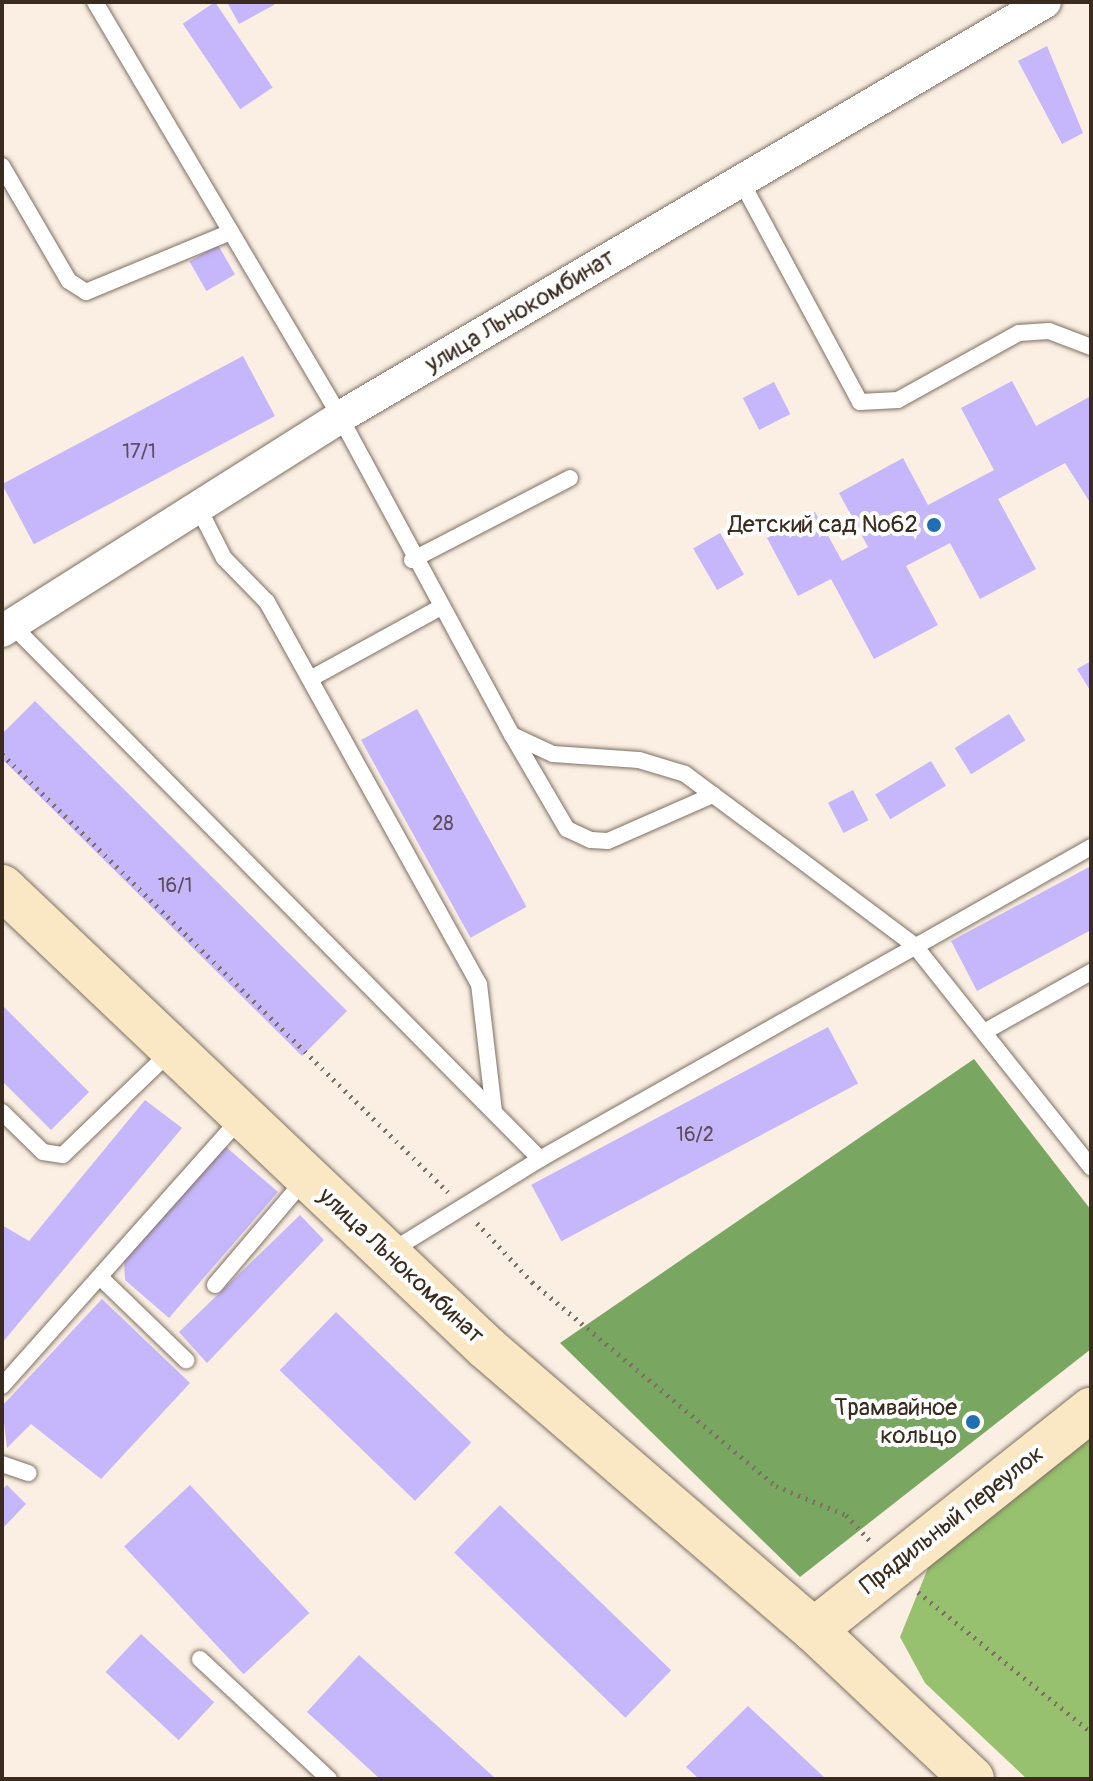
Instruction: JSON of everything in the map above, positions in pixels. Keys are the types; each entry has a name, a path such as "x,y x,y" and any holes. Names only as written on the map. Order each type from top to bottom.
{"street":[{"name":"улица Льнокомбинат","path":"7,628 340,417 741,181 1011,10 1045,2"},
{"name":"улица Льнокомбинат","path":"2,887 387,1253 814,1630 972,1779"},
{"name":"Прядильный переулок","path":"814,1630 1091,1410"}],"lane":[{"path":"95,2 340,417 412,560 567,829 591,840 608,841 713,795"},
{"path":"2,166 69,281 86,292 231,232"},
{"path":"741,181 860,402 898,400 1032,329 1091,347"},
{"path":"412,560 570,478"},
{"path":"198,507 224,558 267,602 479,984 494,1113"},
{"path":"310,679 439,608"},
{"path":"7,628 540,1159"},
{"path":"512,735 553,754 639,760 685,774 915,946 1091,1167"},
{"path":"387,1253 540,1159 1091,847"},
{"path":"984,1032 1091,972"},
{"path":"2,1112 43,1152 63,1155 172,1049"},
{"path":"2,1386 243,1116"},
{"path":"215,1285 307,1177"},
{"path":"100,1277 186,1360"},
{"path":"2,1464 28,1473"},
{"path":"200,1659 329,1779"}],"path":[{"path":"2,754 462,1207 532,1282 776,1486 846,1515 893,1567 1091,1732"}],"green space":[{"path":"974,1059 1091,1210 1091,1349 800,1577 560,1343"},
{"path":"1091,1433 1091,1779 1027,1779 925,1683 900,1637 928,1568"}],"building":[{"path":"215,2 273,87 240,109 183,24"},
{"path":"227,2 273,2 274,5 239,24"},
{"path":"1047,46 1083,133 1062,144 1018,61"},
{"path":"218,245 235,274 206,291 189,262"},
{"path":"243,356 275,416 34,544 2,484"},
{"name":"Детский сад №62","path":"1012,381 1036,426 1091,396 1091,504 1065,463 998,499 1036,569 980,599 950,543 906,566 938,625 874,659 831,579 798,596 767,538 815,512 842,561 868,547 839,493 903,458 928,505 994,470 961,408"},
{"path":"774,382 790,414 759,430 743,398"},
{"path":"720,533 744,575 717,590 693,548"},
{"path":"1091,661 1091,692 1077,669"},
{"path":"35,701 347,1011 302,1056 2,759 2,734"},
{"path":"417,709 527,907 471,938 361,740"},
{"path":"1009,714 1025,740 971,774 955,748"},
{"path":"931,761 946,786 890,819 875,794"},
{"path":"853,790 868,820 843,833 828,803"},
{"path":"1091,866 1091,930 977,991 951,941"},
{"path":"2,1005 89,1092 51,1130 2,1081"},
{"path":"828,1027 858,1084 561,1241 531,1185"},
{"path":"145,1100 182,1128 2,1343 2,1225 29,1241"},
{"path":"225,1146 278,1192 169,1318 125,1280 124,1261"},
{"path":"300,1215 324,1240 207,1363 179,1332"},
{"path":"102,1299 190,1383 101,1479 31,1424 7,1448 2,1406"},
{"path":"336,1312 471,1443 415,1501 280,1370"},
{"path":"7,1485 26,1504 2,1529 2,1490"},
{"path":"190,1485 309,1613 244,1674 124,1546"},
{"path":"500,1505 671,1670 625,1718 454,1552"},
{"path":"141,1634 214,1702 179,1740 106,1672"},
{"path":"359,1655 496,1779 380,1779 307,1712"},
{"path":"748,1706 826,1779 699,1779 686,1767"}],"place":[{"name":"Детский сад №62","path":"934,525"},
{"name":"Трамвайное кольцо","path":"973,1422"}]}
